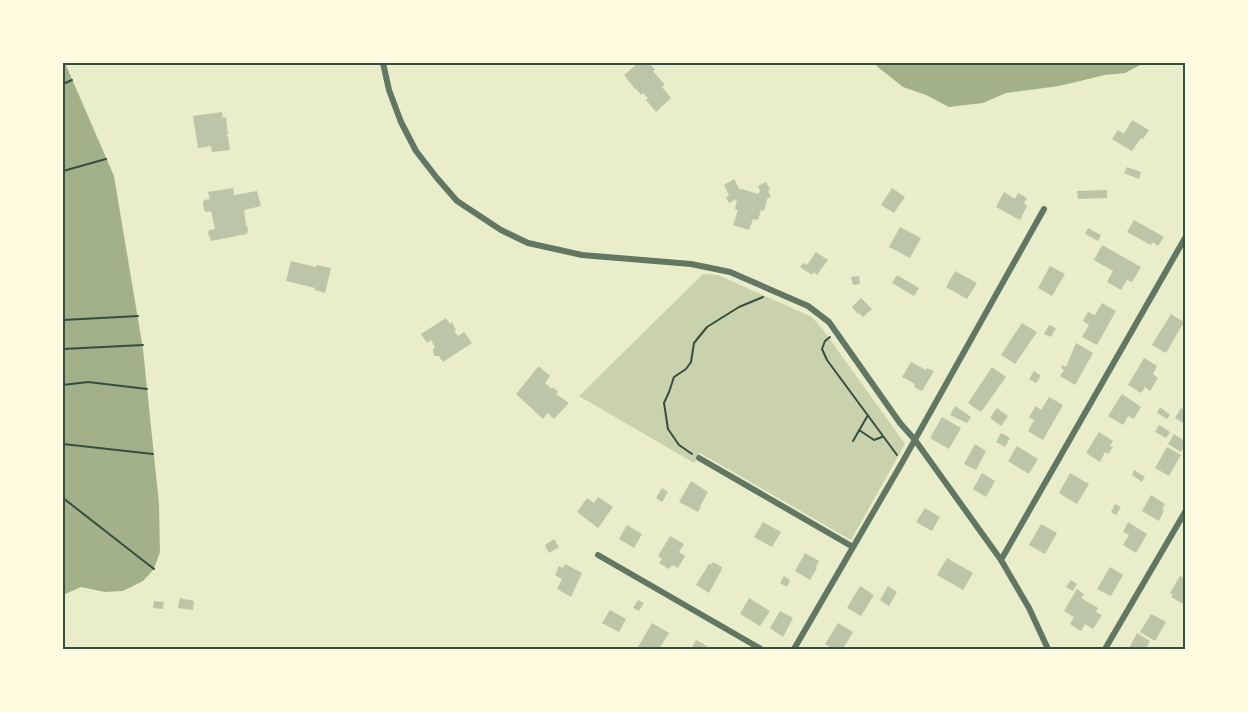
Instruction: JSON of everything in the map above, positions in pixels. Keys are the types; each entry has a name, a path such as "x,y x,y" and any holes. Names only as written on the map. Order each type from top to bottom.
{"street":[{"path":"383,63 389,90 401,122 416,151 457,201 501,230 528,243 582,255 691,264 730,272 808,306 829,322 1001,560 1029,608 1048,649"},
{"path":"794,649 915,440 1044,209"},
{"path":"1001,560 1185,238"},
{"path":"699,458 853,547"},
{"path":"1105,649 1185,512"},
{"path":"598,555 761,649"}],"path":[{"path":"63,84 72,80"},
{"path":"63,171 106,159"},
{"path":"699,458 679,445 668,429 664,403 674,377 686,369 691,362 694,343 707,327 739,307 773,291"},
{"path":"63,320 138,316"},
{"path":"836,333 825,341 822,349 827,360 903,461"},
{"path":"63,349 142,345"},
{"path":"63,385 88,382 147,389"},
{"path":"853,441 868,415"},
{"path":"859,430 874,441 883,436"},
{"path":"63,444 153,454"},
{"path":"63,498 154,569"}],"shaded area":[{"path":"63,63 65,63 114,176 143,349 159,504 160,552 154,569 143,581 123,591 105,592 81,587 63,595"},
{"path":"874,63 1144,63 1125,73 1105,75 1059,86 1006,93 983,103 949,107 926,95 903,87"},
{"path":"703,274 718,275 812,317 905,444 851,540 700,453 694,463 579,396"}],"building":[{"path":"638,63 649,63 665,85 662,87 671,98 656,112 646,100 648,98 643,93 641,95 624,75"},
{"path":"222,112 223,118 226,117 228,135 226,137 228,136 230,150 212,152 211,146 198,148 193,116"},
{"path":"1132,120 1149,130 1132,151 1112,139 1118,130 1124,134"},
{"path":"1127,167 1141,172 1139,179 1124,173"},
{"path":"734,179 740,190 758,194 760,191 758,186 766,182 770,189 768,191 771,197 767,199 764,211 761,210 758,220 753,219 749,230 733,225 738,210 735,209 737,199 729,203 726,198 729,195 724,185"},
{"path":"233,188 234,195 257,191 261,206 244,210 247,234 211,241 209,230 215,229 211,211 204,210 204,200 210,199 208,192"},
{"path":"892,188 905,197 894,213 881,205"},
{"path":"1107,190 1107,198 1078,199 1077,191"},
{"path":"1004,192 1015,199 1018,193 1027,198 1024,203 1027,206 1020,220 996,207"},
{"path":"1134,220 1164,237 1158,246 1153,242 1151,245 1127,232"},
{"path":"900,227 921,238 910,258 889,247"},
{"path":"1088,228 1101,235 1098,241 1085,234"},
{"path":"1102,245 1141,267 1132,282 1127,280 1121,290 1107,282 1113,271 1094,260"},
{"path":"816,252 828,260 817,275 814,272 812,275 800,267 803,263 807,265"},
{"path":"291,261 331,268 325,293 315,288 286,281"},
{"path":"1050,266 1065,274 1052,296 1038,288"},
{"path":"955,271 977,283 967,299 946,287"},
{"path":"897,275 919,288 914,296 892,283"},
{"path":"859,276 860,284 853,285 851,277"},
{"path":"861,298 872,309 863,317 852,307"},
{"path":"1102,303 1116,311 1097,345 1082,337 1089,325 1083,321 1088,312 1095,315"},
{"path":"1171,314 1184,322 1166,353 1152,345"},
{"path":"446,318 450,324 452,322 458,336 464,332 472,343 443,362 433,353 435,347 431,340 427,343 421,334"},
{"path":"1022,323 1037,332 1015,364 1001,355"},
{"path":"1049,325 1056,328 1051,337 1044,334"},
{"path":"1076,343 1093,353 1075,385 1060,376 1064,370 1061,368 1063,365 1066,367"},
{"path":"1144,358 1157,366 1153,374 1158,378 1150,391 1145,387 1141,393 1128,385"},
{"path":"911,362 926,370 927,368 934,371 922,391 902,377"},
{"path":"538,367 550,376 545,383 552,389 553,387 558,392 556,394 569,403 554,419 548,413 543,419 516,394"},
{"path":"992,367 1006,377 981,412 968,403"},
{"path":"1034,371 1041,376 1036,383 1029,379"},
{"path":"1122,394 1141,407 1134,419 1128,416 1123,425 1108,416"},
{"path":"1049,397 1063,405 1043,440 1028,431 1034,420 1029,417 1036,406 1041,410"},
{"path":"955,406 971,417 967,423 950,415"},
{"path":"1160,407 1170,415 1167,419 1157,413"},
{"path":"997,408 1008,416 1001,426 990,418"},
{"path":"1181,408 1185,410 1185,424 1175,418"},
{"path":"942,417 961,428 949,449 930,438"},
{"path":"1159,425 1170,432 1166,438 1155,432"},
{"path":"1099,432 1113,441 1110,446 1113,447 1108,454 1105,452 1100,462 1086,453"},
{"path":"1001,433 1010,438 1005,447 996,442"},
{"path":"1174,434 1185,441 1181,452 1168,444"},
{"path":"975,444 986,451 976,470 964,464"},
{"path":"1017,446 1038,459 1029,474 1008,461"},
{"path":"1167,447 1181,455 1169,476 1155,468"},
{"path":"1134,470 1145,477 1142,482 1132,475"},
{"path":"982,473 995,481 986,497 973,489"},
{"path":"1070,473 1089,484 1077,504 1059,493"},
{"path":"691,481 708,492 698,512 679,502"},
{"path":"662,488 668,492 662,502 656,498"},
{"path":"1151,495 1165,504 1159,521 1142,511"},
{"path":"598,497 613,507 598,528 577,512 587,498 594,503"},
{"path":"1115,504 1121,507 1116,515 1111,512"},
{"path":"925,508 940,517 932,531 916,522"},
{"path":"763,522 781,532 772,547 754,537"},
{"path":"1128,522 1147,534 1136,553 1123,545 1129,535 1123,532"},
{"path":"1041,524 1057,533 1045,554 1029,545"},
{"path":"627,525 642,534 634,548 619,539"},
{"path":"670,536 684,544 679,552 685,556 678,568 672,565 669,569 659,563 662,559 658,556"},
{"path":"554,539 559,547 549,553 545,545"},
{"path":"805,553 819,561 810,580 795,571"},
{"path":"947,558 973,573 963,590 937,575"},
{"path":"713,562 722,567 709,593 696,585 709,564"},
{"path":"565,564 582,573 571,597 557,589 562,579 555,575 559,566 563,568"},
{"path":"1110,567 1123,575 1111,596 1097,589"},
{"path":"784,576 790,580 787,587 780,583"},
{"path":"1180,576 1185,578 1185,605 1171,597 1173,595 1170,593"},
{"path":"1071,580 1077,584 1073,591 1066,587"},
{"path":"860,586 874,595 861,616 847,608"},
{"path":"888,586 897,592 889,606 880,600"},
{"path":"1077,589 1084,594 1081,598 1098,608 1096,612 1102,615 1093,629 1085,624 1081,631 1070,624 1074,617 1064,611"},
{"path":"180,598 194,601 193,610 178,608"},
{"path":"749,598 770,611 760,626 740,614"},
{"path":"638,600 644,603 639,611 633,608"},
{"path":"154,601 164,602 163,609 153,608"},
{"path":"610,610 626,619 619,632 602,623"},
{"path":"780,611 793,618 783,637 770,628"},
{"path":"1151,614 1166,622 1155,641 1140,632"},
{"path":"652,623 669,633 659,649 642,649 638,647"},
{"path":"838,623 853,632 843,649 833,649 825,644"},
{"path":"1137,633 1150,641 1146,649 1129,648"},
{"path":"696,640 702,643 711,649 691,649"}]}
